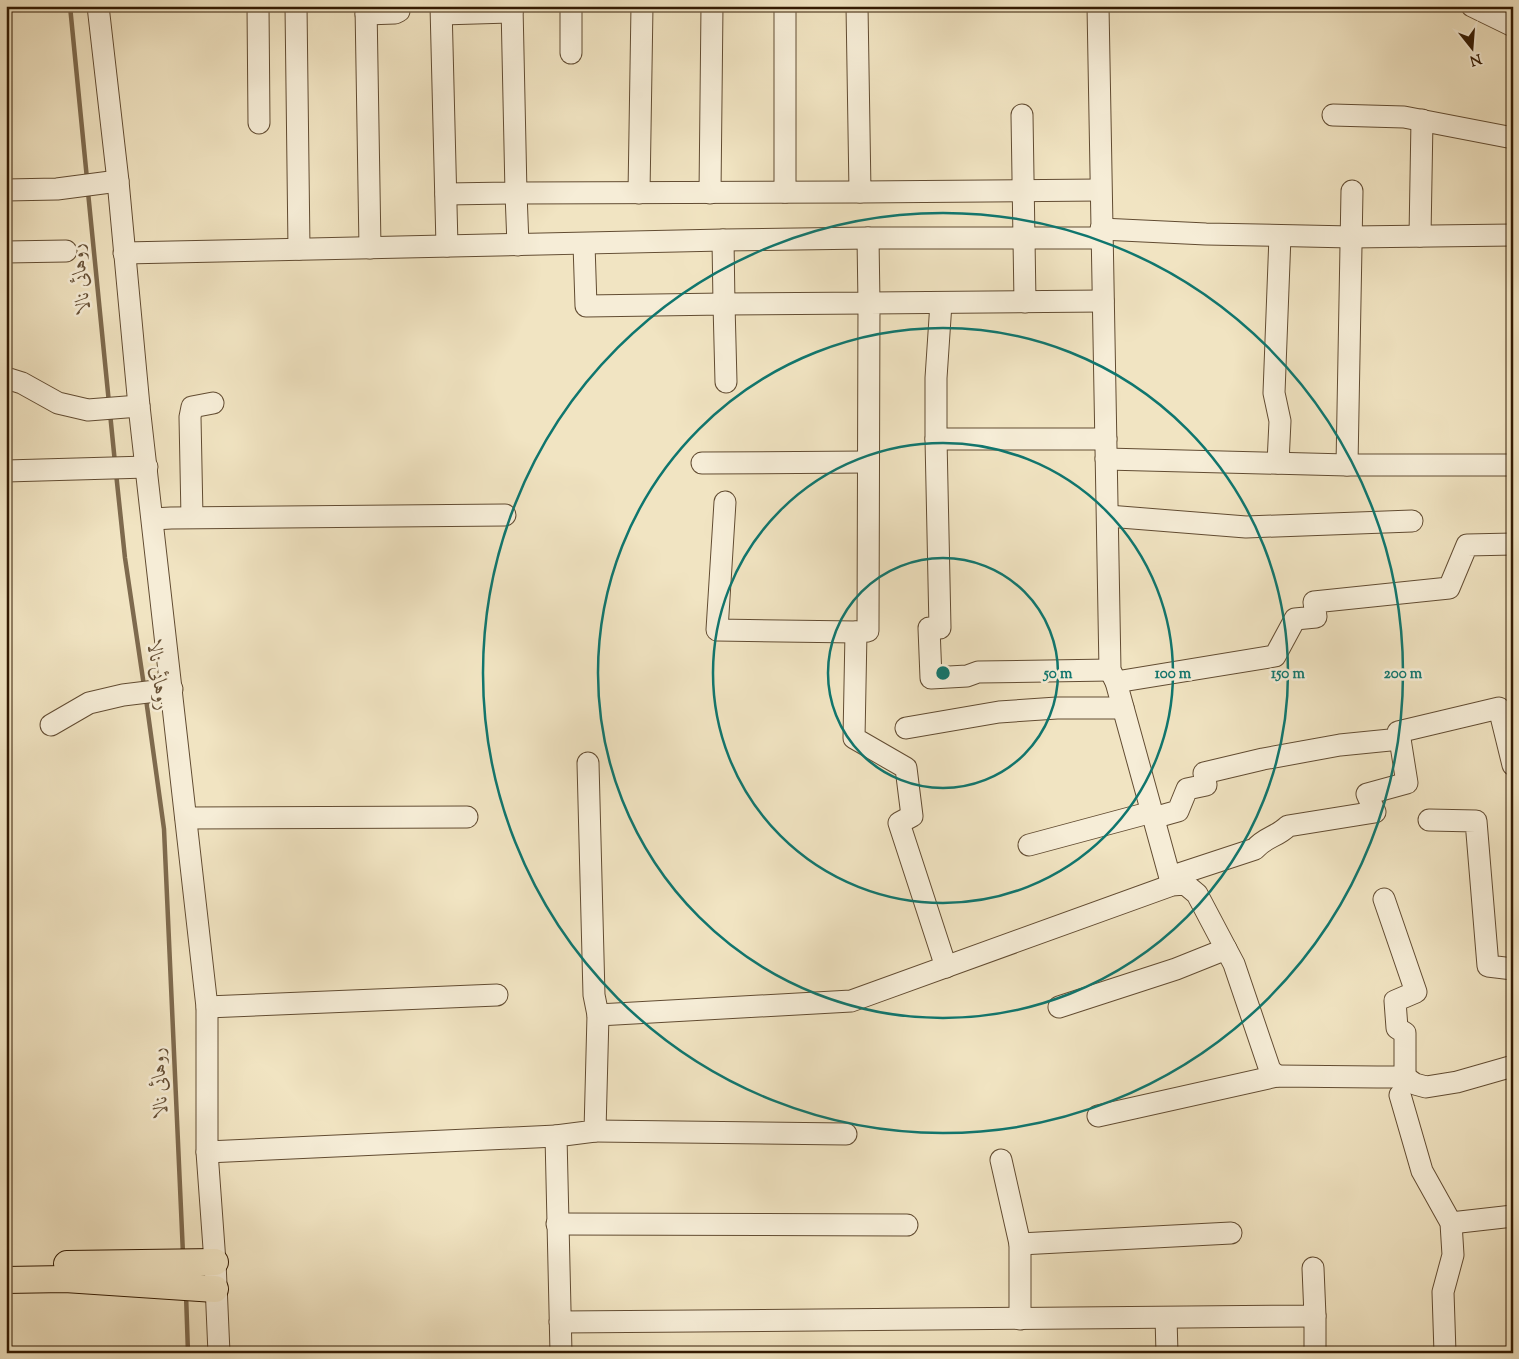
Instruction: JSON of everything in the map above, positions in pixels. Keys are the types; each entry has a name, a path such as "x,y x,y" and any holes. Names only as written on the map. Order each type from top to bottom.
{"main road":[{"path":"6,1264 101,1273 207,1276"},
{"path":"6,1280 65,1279 101,1273"}],"street":[{"path":"98,6 113,182 124,253 132,407 153,519 168,690 186,818 207,1007 207,1276 218,1353"},
{"path":"258,6 259,123"},
{"path":"296,6 299,249"},
{"path":"370,248 366,10 395,13 399,11 399,6"},
{"path":"571,6 571,53"},
{"path":"639,193 642,6"},
{"path":"710,193 712,6"},
{"path":"785,6 786,192"},
{"path":"857,6 860,192"},
{"path":"1098,6 1100,190 1113,676 1171,881"},
{"path":"1472,6 1513,26"},
{"path":"447,246 442,10 512,9 518,245"},
{"path":"1022,115 1025,302"},
{"path":"1333,115 1404,117 1513,138"},
{"path":"1420,236 1422,120"},
{"path":"6,190 71,188 113,182"},
{"path":"446,194 1100,190"},
{"path":"1347,465 1352,191"},
{"path":"124,253 723,240 1024,238 1101,234 1351,237 1513,235"},
{"path":"1278,463 1280,420 1274,393 1280,236"},
{"path":"725,502 716,630 868,631 868,238"},
{"path":"723,240 726,382"},
{"path":"584,244 586,306 1103,301"},
{"path":"6,252 66,251"},
{"path":"941,303 936,378 940,628 929,628 931,678 968,676 978,672 1113,676 1276,656 1295,619 1316,617 1314,602 1449,588 1467,545 1513,544"},
{"path":"6,378 22,383 58,404 88,410 132,407"},
{"path":"192,518 190,417 192,407 213,403"},
{"path":"936,439 1106,449 1278,463 1513,465"},
{"path":"702,463 868,462"},
{"path":"6,471 143,467"},
{"path":"153,519 505,515"},
{"path":"1108,516 1246,527 1412,521"},
{"path":"856,632 854,738 906,768 912,816 899,823 946,967"},
{"path":"51,725 89,703 123,695 168,690"},
{"path":"906,728 999,712 1057,708 1123,708"},
{"path":"598,1015 851,1001 946,967 1255,849 1262,840 1281,833 1288,826 1375,812 1367,794 1407,783 1398,732 1499,708 1513,765"},
{"path":"1029,845 1152,815 1178,811 1187,789 1206,785 1204,773 1263,759 1340,745 1400,739"},
{"path":"588,764 594,995 598,1015 595,1131"},
{"path":"186,818 467,817"},
{"path":"1428,820 1476,821 1488,966 1513,969"},
{"path":"1171,881 1185,884 1197,894 1234,964 1270,1070 1277,1076"},
{"path":"1384,899 1416,992 1395,1000 1397,1028 1405,1033 1402,1086 1422,1171 1451,1223 1453,1256 1443,1292 1444,1353"},
{"path":"1060,1007 1176,969 1226,949"},
{"path":"207,1007 497,995"},
{"path":"1098,1116 1277,1076 1402,1086 1415,1084 1426,1087 1457,1082 1513,1066"},
{"path":"207,1152 556,1136 595,1131 846,1134"},
{"path":"556,1136 561,1353"},
{"path":"1001,1160 1020,1244 1020,1319"},
{"path":"1451,1223 1513,1216"},
{"path":"557,1224 907,1224"},
{"path":"1020,1244 1231,1232"},
{"path":"1313,1268 1315,1353"},
{"path":"560,1322 1315,1316"},
{"path":"1166,1318 1167,1353"}],"waterway":[{"name":"روہائی نالا","path":"70,6 87,179"},
{"name":"روہائی نالا","path":"88,192 109,403"},
{"name":"روہائی نالا","path":"110,413 115,463"},
{"name":"روہائی نالا","path":"116,473 125,558 144,686"},
{"name":"روہائی نالا","path":"146,699 164,829 183,1254"},
{"name":"روہائی نالا","path":"186,1294 188,1353"}]}
